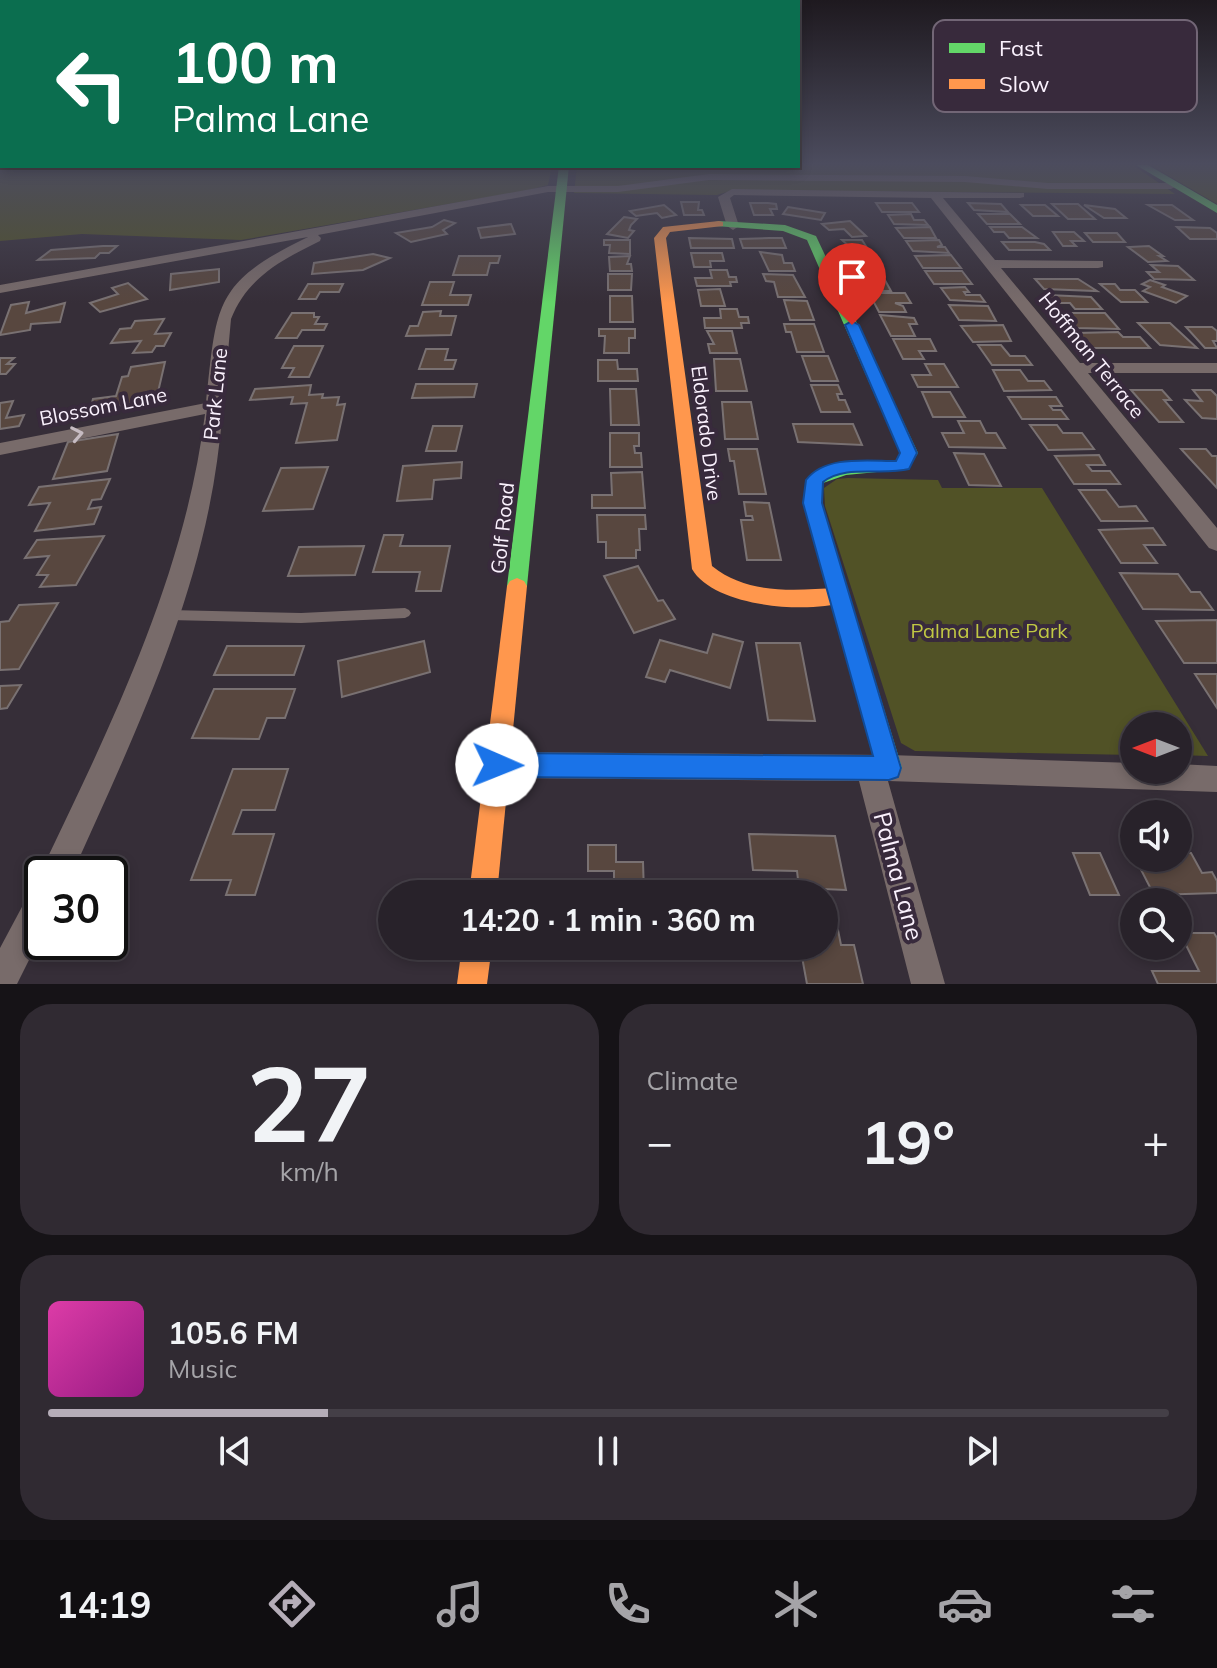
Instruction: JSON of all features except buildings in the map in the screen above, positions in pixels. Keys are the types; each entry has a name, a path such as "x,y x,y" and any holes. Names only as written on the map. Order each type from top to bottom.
{"street":[{"path":"0,289 432,211"},
{"name":"Golf Road","path":"485,880 560,211"},
{"path":"728,211 733,226"},
{"name":"Hoffman Terrace","path":"948,211 1075,368 1207,518 1217,543"},
{"name":"Palma Lane","path":"733,226 791,227 812,238 909,453 902,465 840,468 824,472 815,480 812,503 880,768 928,984"},
{"name":"Eldorado Drive","path":"733,226 674,227 667,229 660,238 702,569 708,579 739,592 837,596"},
{"name":"Park Lane","path":"64,856 130,710 167,615 192,535 212,439 223,319 234,291 271,261 337,227"},
{"path":"990,264 1098,264"},
{"path":"1075,368 1217,368"},
{"name":"Blossom Lane","path":"0,449 214,407"},
{"path":"497,765 880,768 1217,779"},
{"path":"0,982 24,936"},
{"path":"472,984 475,960"}],"lane":[{"path":"167,615 301,618 405,613"}],"green space":[{"path":"0,211 409,211 241,240 82,234 0,241"},
{"name":"Palma Lane Park","path":"837,479 938,480 942,488 1042,488 1181,712 1120,712 1120,755 915,751 901,743 825,506 824,488"},
{"name":"Palma Lane Park","path":"1192,730 1208,756 1192,755"}],"traffic: fast":[{"path":"517,586 559,211"},
{"path":"719,224 785,228 812,238 909,453 902,465 846,470 815,480 812,503 889,768"}],"traffic: slow":[{"path":"719,224 667,229 660,238 702,569 716,581 748,594 837,596"},
{"path":"485,880 517,586"},
{"path":"472,984 475,960"}],"route":[{"path":"497,765 889,768 812,503 815,480 824,472 840,468 896,467 905,462 909,453 852,325"}]}
